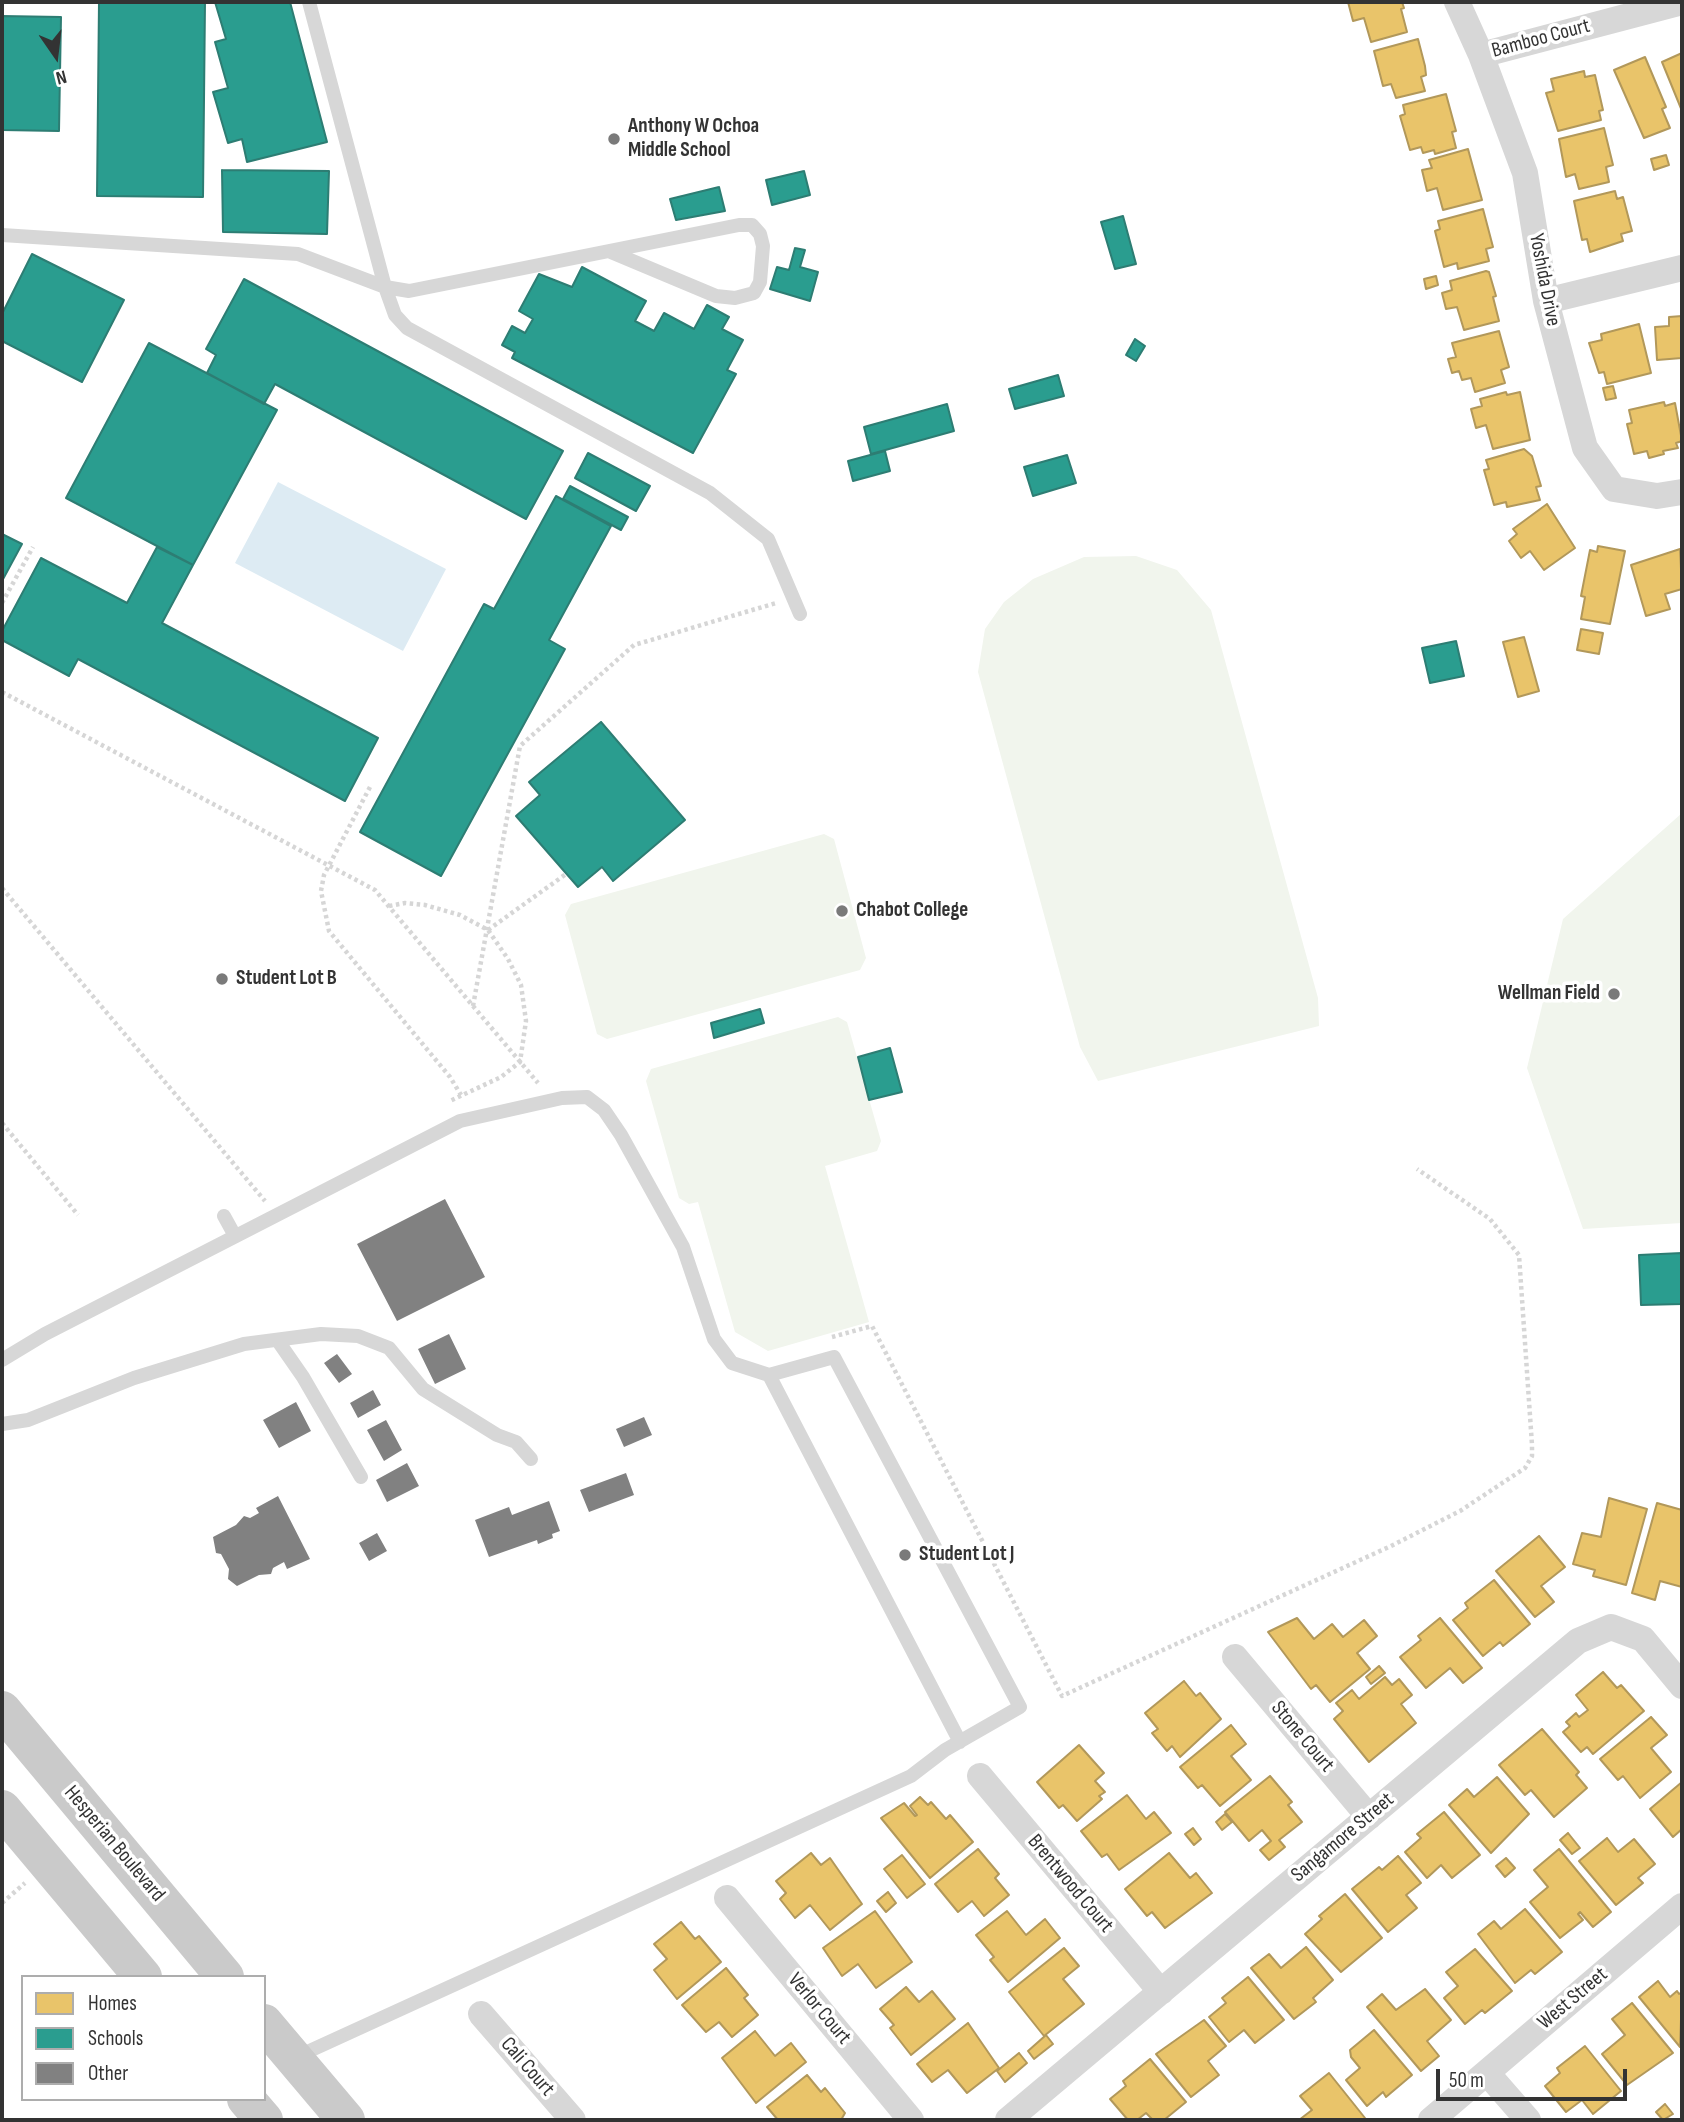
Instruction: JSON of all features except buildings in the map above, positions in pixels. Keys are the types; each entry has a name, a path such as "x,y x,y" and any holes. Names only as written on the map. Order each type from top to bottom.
{"main road":[{"name":"Hesperian Boulevard","path":"2,1710 223,1975"},
{"path":"2,1809 141,1975"},
{"path":"266,2025 346,2120"},
{"path":"248,2101 264,2120"}],"street":[{"name":"Yoshida Drive","path":"1457,2 1481,55 1525,173 1546,301 1585,448 1614,489 1657,496 1682,492"},
{"name":"Bamboo Court","path":"1481,55 1682,2"},
{"path":"1546,301 1682,268"},
{"name":"Sangamore Street","path":"1008,2120 1578,1641 1611,1627 1643,1639 1682,1686"},
{"name":"Stone Court","path":"1235,1657 1369,1817"},
{"name":"Brentwood Court","path":"980,1776 1161,1993"},
{"name":"Verlor Court","path":"727,1898 911,2120"},
{"name":"West Street","path":"1431,2120 1682,1906"},
{"name":"Cali Court","path":"481,2014 573,2120"},
{"path":"1487,2073 1528,2120"}],"lane":[{"path":"309,2 385,287 395,315 407,328 710,493 768,539 791,599 800,614"},
{"path":"2,235 298,254 385,287 409,291 739,225 752,225 763,246 760,282 754,293 735,298 716,296 611,252"},
{"path":"2,1360 45,1334 460,1121 562,1098 587,1097 604,1110 683,1247 714,1339 732,1363 769,1375 834,1357 1020,1707 960,1742 911,1776 294,2058"},
{"path":"226,1219 235,1236"},
{"path":"2,1424 28,1420 134,1378 244,1344 321,1334 358,1336 389,1348 423,1389 497,1434 516,1442 531,1459"},
{"path":"278,1341 310,1387 361,1477"},
{"path":"769,1375 960,1742"}],"path":[{"path":"2,604 33,547"},
{"path":"473,1006 520,746 634,645 791,599"},
{"path":"2,692 375,890 543,1090"},
{"path":"370,788 328,864 321,891 329,931 450,1077 461,1096"},
{"path":"488,930 566,874"},
{"path":"2,888 266,1202"},
{"path":"389,906 405,903 425,905 460,915 488,930 508,959 521,985 526,1021 520,1062 501,1077 443,1106"},
{"path":"2,1123 78,1215"},
{"path":"819,1341 872,1326 1062,1696 1146,1655 1160,1654 1426,1528 1460,1511 1525,1468 1532,1456 1532,1446 1519,1255 1490,1219 1417,1169"},
{"path":"226,1219 277,1196"},
{"path":"2,1903 29,1880"}],"shaded area":[{"path":"278,482 446,569 403,651 235,563"},
{"path":"1136,556 1177,570 1211,610 1318,998 1319,1026 1098,1081 1080,1047 978,672 985,629 1004,602 1033,579 1084,557"},
{"name":"Wellman Field","path":"1682,813 1682,1223 1583,1229 1527,1068 1563,919"},
{"path":"824,834 834,839 866,958 860,970 607,1039 597,1034 565,915 571,904"},
{"path":"838,1017 847,1022 881,1141 877,1151 825,1166 869,1322 768,1351 735,1332 698,1202 689,1204 679,1198 646,1081 651,1069"}],"place":[{"name":"Anthony W Ochoa Middle School","path":"614,139"},
{"name":"Chabot College","path":"842,911"},
{"name":"Student Lot B","path":"222,979"},
{"name":"Wellman Field","path":"1614,994"},
{"name":"Student Lot J","path":"905,1555"}]}
